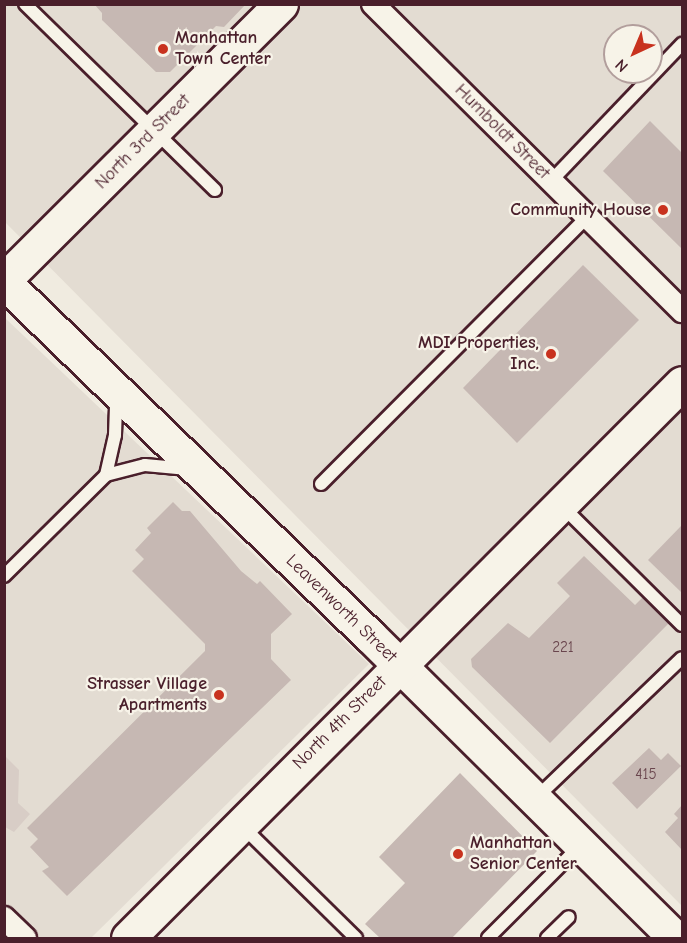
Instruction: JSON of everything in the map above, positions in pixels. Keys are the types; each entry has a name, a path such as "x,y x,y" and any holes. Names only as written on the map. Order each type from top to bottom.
{"main road":[{"name":"North 3rd Street","path":"4,281 281,4"},
{"name":"Leavenworth Street","path":"4,281 398,664 675,939"},
{"name":"North 4th Street","path":"128,939 398,664 682,383"}],"street":[{"name":"Humboldt Street","path":"373,4 682,311"},
{"path":"4,918 25,939"}],"lane":[{"path":"25,4 215,190"},
{"path":"551,181 682,44"},
{"path":"321,484 587,217"},
{"path":"106,475 115,435 116,391"},
{"path":"4,576 106,475 145,465 199,470"},
{"path":"561,505 682,625"},
{"path":"534,800 682,658"},
{"path":"241,825 356,939"},
{"path":"488,939 580,845"},
{"path":"547,939 569,917"}],"shaded area":[{"path":"4,5 682,5 682,906 5,222"},
{"path":"4,317 369,664 91,938 5,938"},
{"path":"5,756 19,770 18,803 30,814 14,832 5,827"}],"building":[{"name":"Manhattan Town Center","path":"94,4 246,4 224,27 216,26 170,72 156,72 102,20 102,13"},
{"name":"Community House","path":"650,121 682,153 682,249 603,171"},
{"name":"MDI Properties, Inc.","path":"583,265 639,320 517,443 463,388"},
{"name":"Strasser Village Apartments","path":"173,502 182,511 190,511 241,571 257,584 260,581 292,614 271,634 271,659 291,680 67,896 42,871 49,867 30,847 38,839 27,828 205,651 205,644 132,571 144,559 135,550 151,533 147,528"},
{"path":"682,525 682,593 648,560"},
{"path":"584,556 635,605 644,596 670,622 550,743 472,667 471,659 508,623 529,638 570,596 557,583"},
{"path":"649,748 661,760 668,753 681,766 637,809 612,783"},
{"name":"Manhattan Senior Center","path":"460,773 537,851 452,938 380,938 365,924 405,883 379,857"},
{"path":"682,805 682,850 665,832 678,818 674,814"}],"place":[{"name":"Manhattan Town Center","path":"163,49"},
{"name":"Community House","path":"663,210"},
{"name":"MDI Properties, Inc.","path":"551,354"},
{"name":"Strasser Village Apartments","path":"219,695"},
{"name":"Manhattan Senior Center","path":"458,854"}]}
